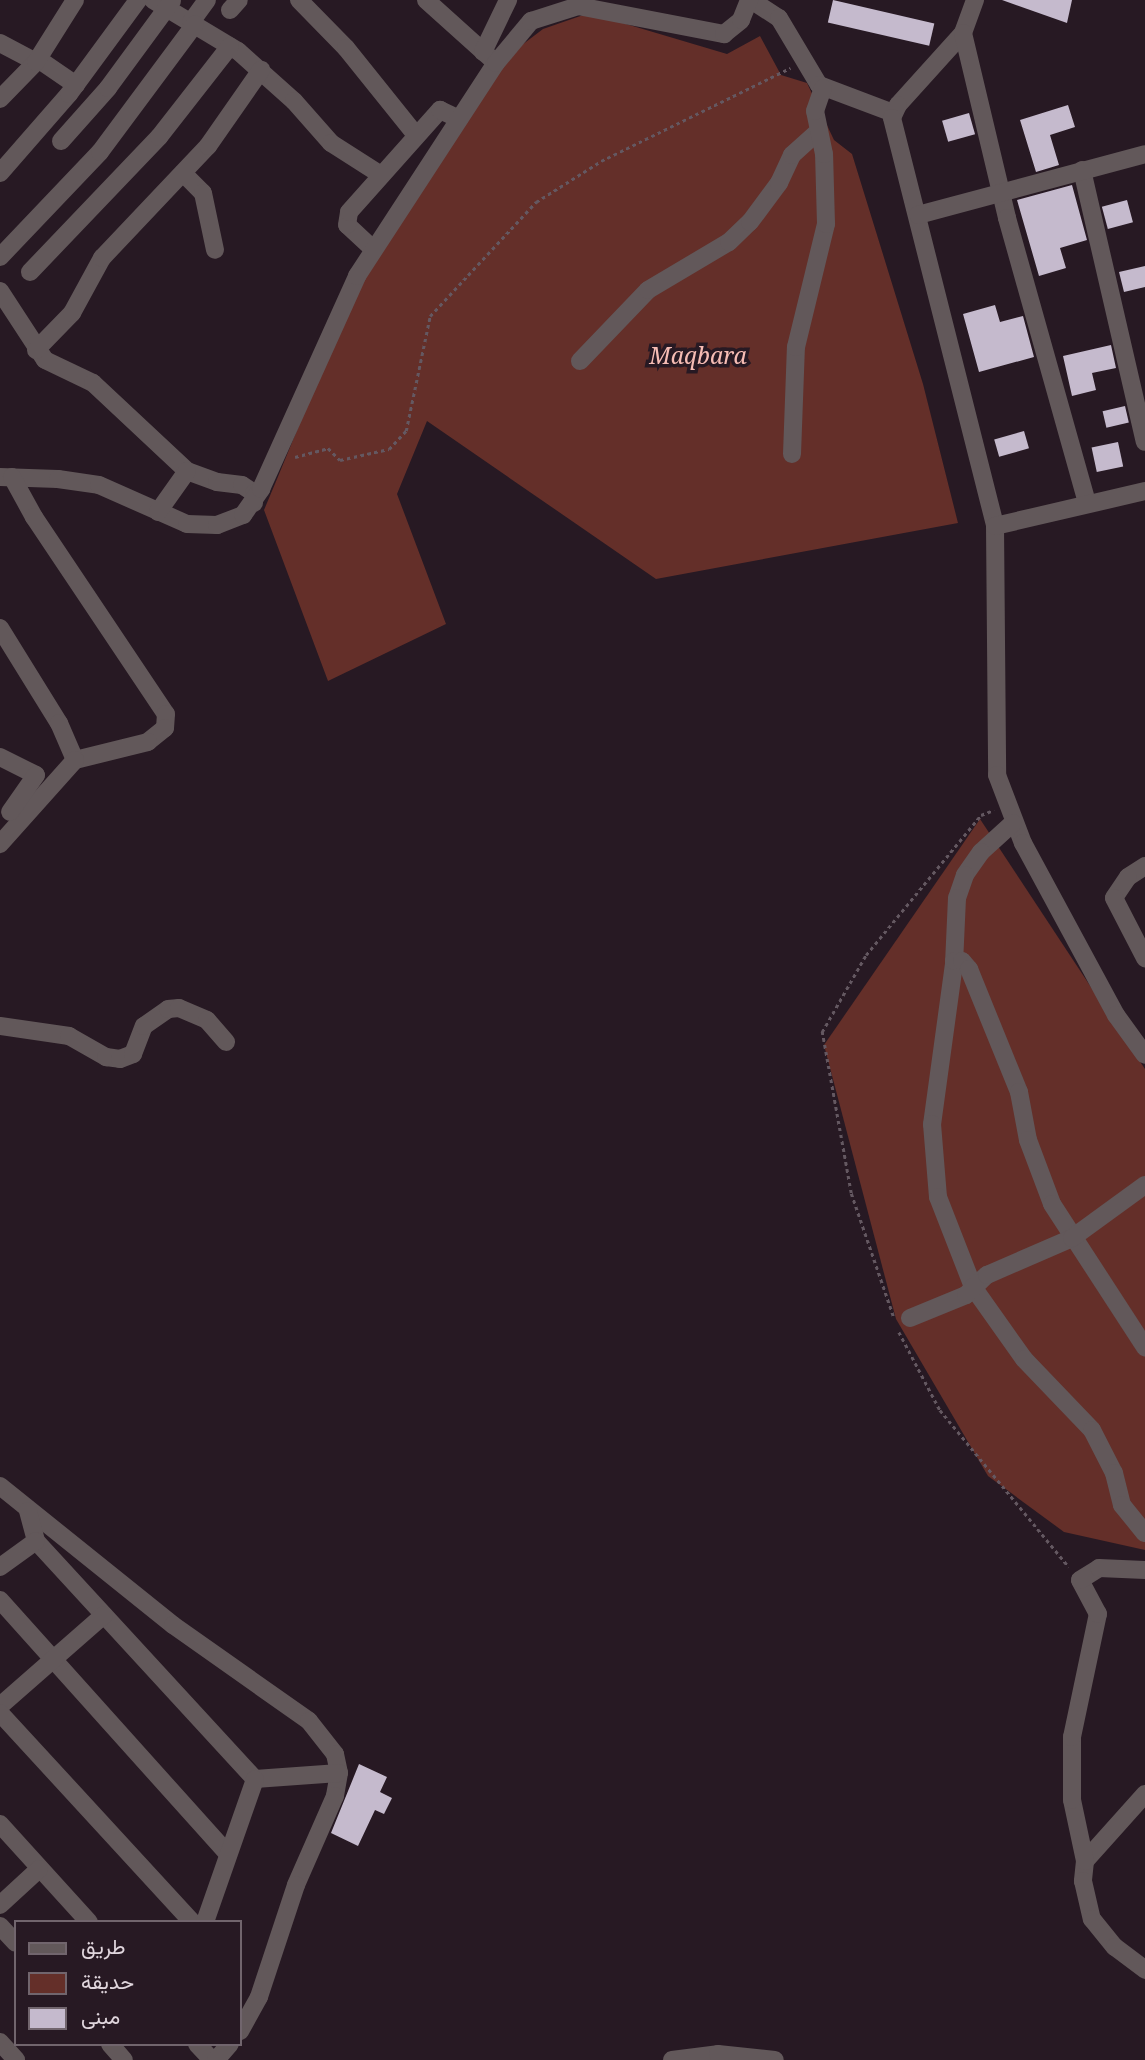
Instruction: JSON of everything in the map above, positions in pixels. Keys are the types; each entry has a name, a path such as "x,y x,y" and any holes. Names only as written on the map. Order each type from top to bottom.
{"street":[{"path":"0,99 37,60 75,0"},
{"path":"0,173 76,85 138,0"},
{"path":"0,257 100,152 207,0"},
{"path":"299,0 346,48 416,135"},
{"path":"426,0 489,57"},
{"path":"6,477 99,485 187,524 217,525 243,516 254,503 274,462 335,316 373,249 459,119 489,57 508,0"},
{"path":"489,57 531,20 563,8 602,8 724,34 741,20 750,0 779,18 823,88 893,113"},
{"path":"893,113 963,33 975,0"},
{"path":"61,141 164,3 230,46 261,70 331,143 381,175"},
{"path":"963,33 1002,194 1087,503"},
{"path":"0,43 37,60 76,85"},
{"path":"30,272 159,137 230,46"},
{"path":"36,351 72,313 102,258 215,136 261,70"},
{"path":"792,454 796,347 826,224 815,111 823,88"},
{"path":"373,249 354,233 346,219 381,175 440,110 459,119"},
{"path":"893,113 995,526 999,570 995,757 1006,806 1013,824 1116,1015 1145,1055"},
{"path":"580,361 648,290 720,248 750,222 779,183 792,155 819,131"},
{"path":"918,215 1145,154"},
{"path":"1082,170 1145,442"},
{"path":"183,173 203,194 215,250"},
{"path":"0,291 36,351 45,360 93,383 187,471 242,485 254,493 254,503"},
{"path":"158,512 187,471"},
{"path":"0,844 18,818 75,761 148,742 161,734 166,717 6,477"},
{"path":"995,526 1145,491"},
{"path":"0,628 59,723 75,761"},
{"path":"0,757 28,768 37,779 0,825"},
{"path":"1013,824 981,852 960,886 954,961 939,1052 932,1155 943,1214 973,1287 1024,1359 1092,1430 1114,1473 1122,1505 1145,1533"},
{"path":"1145,866 1128,877 1114,898 1145,958"},
{"path":"954,961 962,961 969,969 1019,1093 1034,1159 1072,1238 1145,1347"},
{"path":"0,1026 69,1036 106,1057 120,1059 132,1054 144,1026 174,1007 199,1015 226,1042"},
{"path":"910,1318 973,1287 987,1275 1072,1238 1145,1185"},
{"path":"0,1486 173,1625 309,1721 330,1742 339,1773 335,1796 296,1885 274,1959 242,2027"},
{"path":"28,1511 36,1541 255,1779"},
{"path":"0,1567 36,1541"},
{"path":"1145,1570 1099,1568 1080,1580 1098,1614 1072,1737 1072,1800 1085,1861 1083,1896 1092,1919 1115,1947 1145,1970"},
{"path":"0,1600 226,1852"},
{"path":"0,1706 104,1615"},
{"path":"0,1713 190,1920"},
{"path":"255,1779 339,1773"},
{"path":"206,1920 226,1852 255,1779"},
{"path":"1085,1861 1145,1794"},
{"path":"0,1824 87,1920"},
{"path":"0,1905 39,1869"},
{"path":"0,1926 14,1941"},
{"path":"0,2042 16,2060"},
{"path":"112,2046 124,2060"},
{"path":"199,2046 214,2060 228,2046"},
{"path":"672,2060 718,2054 775,2060"}],"path":[{"path":"274,462 328,448 340,460 389,449 406,430 430,316 536,202 601,161 805,60"},
{"path":"1006,806 981,816 866,956 828,1015 821,1032 822,1055 850,1193 909,1353 940,1410 1080,1580"}],"green space":[{"name":"Maqbara","path":"589,13 727,54 760,36 781,75 807,83 834,140 852,154 923,384 958,523 656,579 427,421 397,494 446,624 328,681 264,510 350,301 510,54 543,29"},
{"path":"980,819 1145,1069 1145,1550 1064,1532 988,1476 896,1319 824,1045"}],"building":[{"path":"833,0 934,23 929,46 828,22"},
{"path":"1002,0 1072,0 1067,23"},
{"path":"1068,105 1075,127 1050,135 1059,165 1036,172 1020,120"},
{"path":"969,113 975,134 948,142 942,121"},
{"path":"1072,185 1087,240 1060,248 1066,268 1039,276 1017,200"},
{"path":"1127,200 1133,222 1108,229 1102,207"},
{"path":"1145,266 1145,287 1124,292 1119,272"},
{"path":"995,305 1000,322 1023,316 1034,357 979,372 963,314"},
{"path":"1111,345 1116,368 1092,373 1096,390 1072,396 1063,356"},
{"path":"1125,406 1129,423 1106,428 1103,411"},
{"path":"1024,431 1029,448 999,457 994,440"},
{"path":"1118,442 1123,466 1097,472 1092,448"},
{"path":"359,1764 387,1777 380,1792 392,1798 384,1814 375,1810 358,1846 331,1833"}]}
